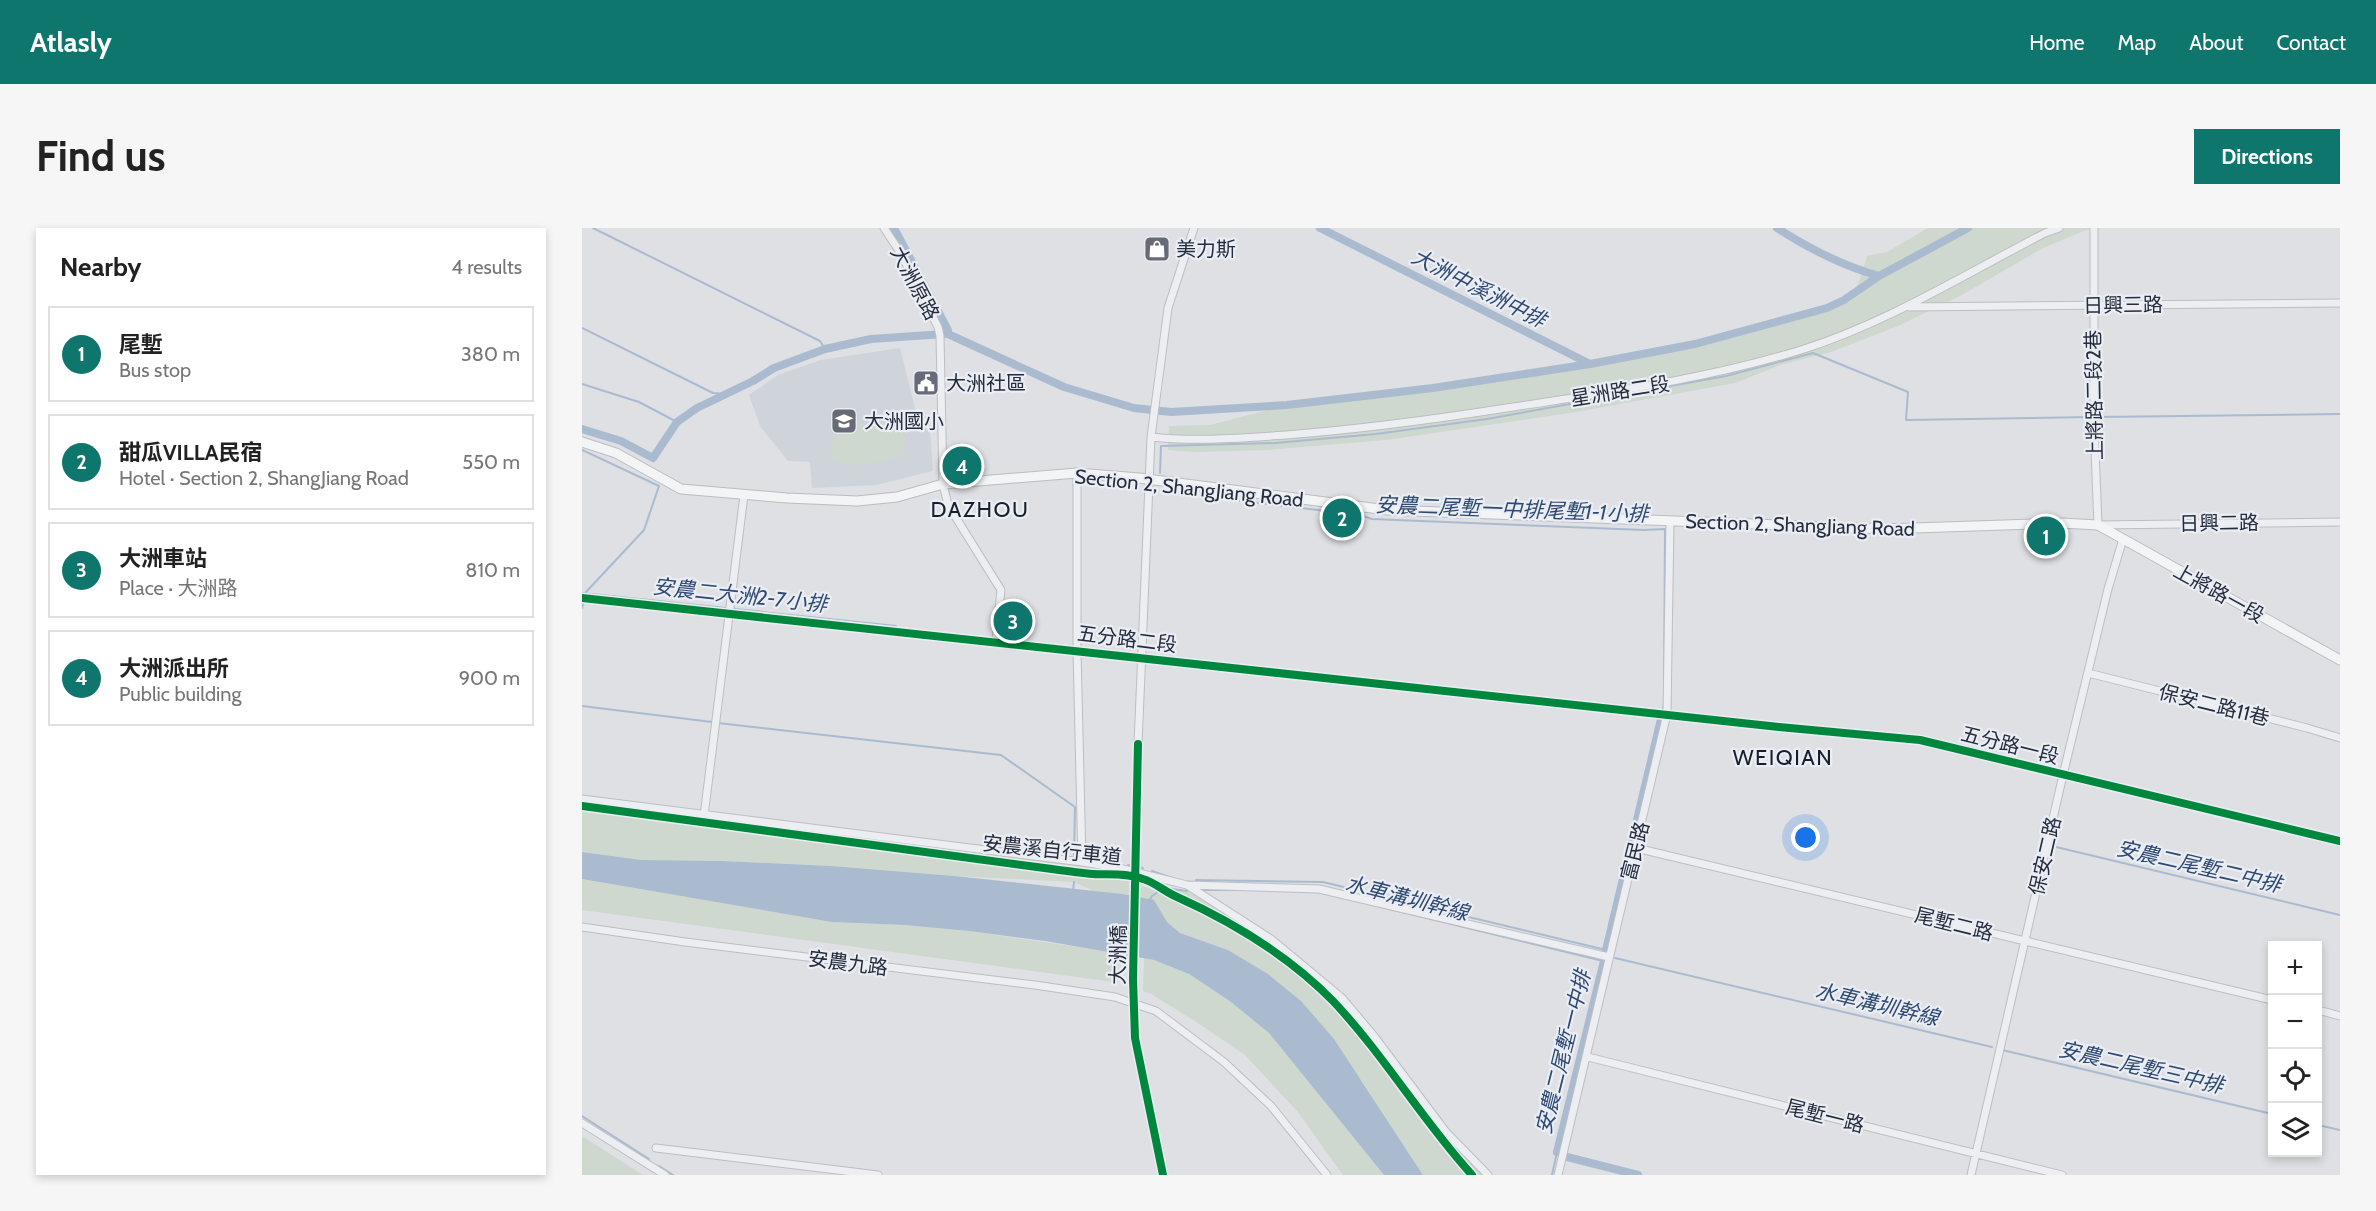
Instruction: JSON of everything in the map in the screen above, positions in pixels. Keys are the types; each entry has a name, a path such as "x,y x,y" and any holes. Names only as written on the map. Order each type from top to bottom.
{"main road":[{"name":"Section 2, ShangJiang Road","path":"582,442 616,453 681,489 744,495 857,501 897,496 943,484 1077,473 1387,510 1884,529 2098,525"},
{"name":"上將路一段","path":"2098,525 2340,660"}],"street":[{"name":"大洲原路","path":"884,228 900,252 940,336 943,484 948,505 1001,590 996,641"},
{"name":"大洲橋","path":"1162,1175 1136,1038 1133,979 1138,744 1150,437 1168,308 1194,228"},
{"name":"星洲路二段","path":"1150,437 1235,438 1347,430 1449,418 1687,380 1802,350 1907,307 2045,233 2060,228"},
{"name":"上將路二段2巷","path":"2094,228 2094,425 2098,525"},
{"name":"日興三路","path":"1907,307 2340,303"},
{"path":"1077,473 1077,650 1082,862"},
{"path":"704,816 744,495"},
{"name":"富民路","path":"1558,1175 1588,1057 1609,957 1667,714 1670,521"},
{"name":"日興二路","path":"2098,525 2340,522"},
{"name":"保安二路","path":"1971,1175 2063,776 2108,589 2123,539"},
{"name":"五分路二段","path":"582,598 1667,714"},
{"name":"保安二路11巷","path":"2088,673 2340,738"},
{"name":"五分路一段","path":"1667,714 1920,740 2340,841"},
{"path":"582,799 1082,862 1119,868 1188,885 1319,888 1609,957"},
{"name":"尾塹二路","path":"1636,848 2268,999"},
{"path":"1188,885 1271,939 1342,998 1374,1036 1446,1132 1488,1175"},
{"name":"安農九路","path":"582,927 1115,997 1156,1011 1224,1062 1272,1106 1327,1175"},
{"path":"2322,1011 2340,1016"},
{"name":"尾塹一路","path":"1588,1057 2062,1175"},
{"path":"582,1123 665,1175"},
{"path":"656,1148 878,1175"}],"shaded area":[{"path":"1928,228 2096,228 2043,248 1960,296 1898,326 1831,352 1783,364 1735,383 1570,413 1386,440 1268,450 1195,452 1168,450 1169,426 1210,425 1287,405 1433,388 1590,364 1695,344 1827,308 1845,299 1855,289 1867,256 1887,252"},
{"name":"大洲國小","path":"900,348 917,416 929,416 933,471 877,485 812,488 810,462 788,461 760,426 749,395 778,375 821,360"},
{"path":"889,423 897,425 906,436 904,450 895,458 871,464 845,464 835,460 830,453 832,441 841,431 860,426"},
{"path":"582,802 1109,869 1112,877 1122,878 1156,891 1159,887 1184,890 1271,939 1342,998 1446,1132 1488,1175 1423,1175 1362,1081 1268,974 1228,950 1180,933 1167,922 1154,900 1094,891 1074,882 955,876 831,866 642,860 582,852"},
{"path":"582,879 832,922 969,931 1119,953 1118,984 582,910"},
{"path":"1144,958 1189,974 1231,1002 1269,1033 1384,1175 1343,1175 1297,1111 1245,1055 1195,1021 1143,991"},
{"path":"582,1136 643,1175 582,1175"}],"water":[{"path":"582,852 642,860 831,866 955,876 1122,894 1154,900 1167,922 1180,933 1228,950 1268,974 1301,1001 1334,1039 1423,1175 1384,1175 1269,1033 1231,1002 1189,974 1154,960 1045,941 969,931 832,922 582,879"}],"waterway":[{"path":"593,228 820,341 825,349"},
{"path":"894,228 948,330 948,334 1064,387 1134,408 1171,412 1287,405 1433,388 1590,364 1695,344 1827,308 1844,300 1879,276 1968,228"},
{"name":"大洲中溪洲中排","path":"1320,228 1590,364"},
{"path":"1777,228 1826,256 1879,276"},
{"path":"582,328 713,393 726,394"},
{"path":"582,429 621,441 653,458 677,422 697,408 753,381 774,368 825,349 871,339 944,334"},
{"path":"1160,473 1161,446 1275,443 1376,434 1487,419 1726,376 1813,353 1908,392 1906,420 2091,417"},
{"path":"582,384 639,402 677,422"},
{"path":"2097,417 2340,414"},
{"path":"582,450 659,486 644,530 586,592"},
{"name":"安農二尾塹一中排尾塹1-1小排","path":"1216,498 1360,515 1372,519 1665,529 1664,690"},
{"name":"安農二大洲2-7小排","path":"582,593 896,626"},
{"path":"582,608 584,600"},
{"name":"安農二尾塹一中排","path":"1661,719 1664,704"},
{"path":"582,706 712,722"},
{"path":"1606,950 1661,719"},
{"path":"718,723 1001,755 1075,807 1074,858"},
{"name":"安農二尾塹二中排","path":"2052,846 2340,915"},
{"path":"1128,865 1143,868"},
{"path":"1152,871 1172,878"},
{"path":"1196,880 1323,882 1606,950"},
{"path":"1073,891 1074,882"},
{"name":"水車溝圳幹線","path":"1165,888 1187,891"},
{"name":"水車溝圳幹線","path":"1202,890 1238,890"},
{"name":"水車溝圳幹線","path":"1149,901 1158,892"},
{"name":"水車溝圳幹線","path":"1357,901 1603,961"},
{"name":"水車溝圳幹線","path":"1615,958 1992,1047"},
{"name":"安農二尾塹一中排","path":"1557,1152 1604,961"},
{"name":"安農二尾塹三中排","path":"2002,1050 2268,1113"},
{"path":"582,1116 649,1159"},
{"name":"安農二尾塹三中排","path":"2322,1126 2340,1130"},
{"path":"1552,1175 1557,1152"},
{"name":"安農二尾塹一中排","path":"1567,1157 1638,1175"},
{"path":"659,1166 673,1175"}],"cycle path":[{"path":"582,598 1779,727 1920,740 2340,841"},
{"path":"1138,744 1133,979 1135,1038 1163,1175"},
{"name":"安農溪自行車道","path":"582,806 1073,872 1131,876 1147,880 1259,941 1316,984 1352,1022 1472,1175"}],"place":[{"name":"美力斯","path":"1157,249"},
{"name":"大洲社區","path":"926,383"},
{"name":"大洲國小","path":"844,421"},
{"name":"大洲派出所","path":"962,466"},
{"name":"甜瓜VILLA民宿","path":"1342,518"},
{"name":"尾塹","path":"2046,536"},
{"name":"大洲車站","path":"1013,621"}],"district":[{"name":"DAZHOU","path":"980,509"},
{"name":"WEIQIAN","path":"1783,757"}]}
